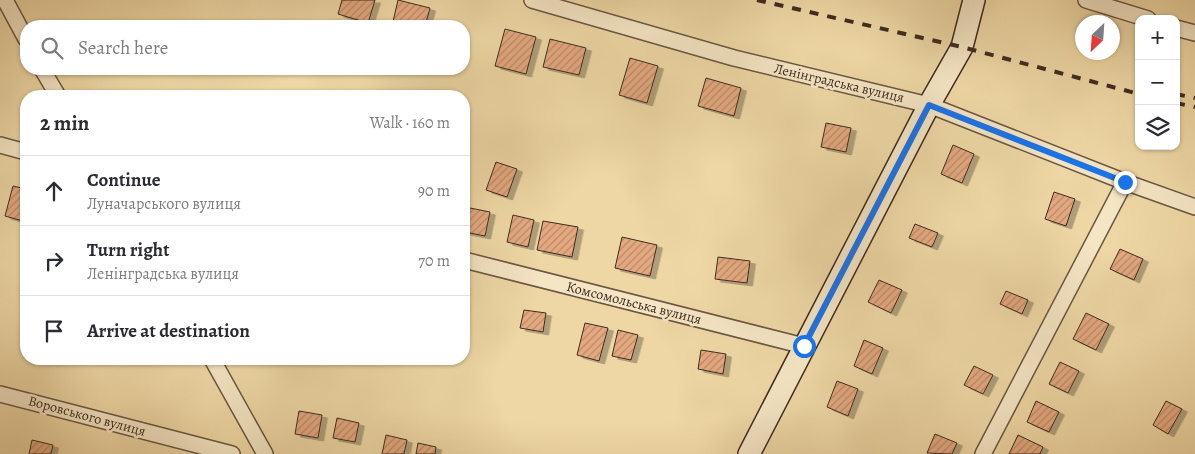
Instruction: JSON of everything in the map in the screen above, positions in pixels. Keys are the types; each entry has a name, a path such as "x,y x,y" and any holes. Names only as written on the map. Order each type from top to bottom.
{"main road":[{"path":"749,454 929,105 962,48 974,0"}],"street":[{"path":"5,0 20,28"},
{"name":"Ленінградська вулиця","path":"532,0 734,58 929,105 1125,182 1195,207"},
{"path":"1086,0 1135,15"},
{"path":"1180,29 1195,33"},
{"path":"46,75 54,90"},
{"path":"0,145 20,150"},
{"path":"983,454 1125,182"},
{"name":"Комсомольська вулиця","path":"470,262 804,346"},
{"path":"215,365 265,454"},
{"name":"Воровського вулиця","path":"0,394 232,454"}],"building":[{"path":"342,0 375,0 369,20 358,20 338,14"},
{"path":"398,0 430,8 427,20 393,20"},
{"path":"505,29 536,37 526,74 495,66"},
{"path":"550,39 586,48 579,75 543,67"},
{"path":"630,58 658,66 647,103 619,95"},
{"path":"706,78 741,88 734,116 698,106"},
{"path":"826,123 851,128 846,152 821,147"},
{"path":"953,145 974,154 962,183 941,174"},
{"path":"496,162 517,169 507,197 486,190"},
{"path":"13,186 20,188 20,220 5,216"},
{"path":"1054,192 1075,199 1066,226 1045,219"},
{"path":"470,208 490,212 485,236 470,233"},
{"path":"513,215 534,220 528,247 507,242"},
{"path":"543,221 578,227 572,257 537,250"},
{"path":"915,224 938,233 932,247 909,238"},
{"path":"622,237 657,245 650,276 615,268"},
{"path":"1120,249 1143,259 1134,280 1110,269"},
{"path":"718,257 750,261 747,283 715,279"},
{"path":"879,280 902,290 891,313 868,302"},
{"path":"1006,291 1028,300 1022,314 1000,304"},
{"path":"524,310 546,313 543,332 520,328"},
{"path":"1086,313 1109,324 1096,350 1073,339"},
{"path":"585,323 608,328 599,361 577,355"},
{"path":"618,330 638,335 631,360 612,356"},
{"path":"864,340 883,348 872,374 854,366"},
{"path":"701,350 726,354 723,374 698,369"},
{"path":"1060,362 1079,371 1068,393 1049,384"},
{"path":"974,366 993,375 983,394 964,385"},
{"path":"837,381 858,389 848,416 827,407"},
{"path":"1036,401 1059,412 1049,432 1027,422"},
{"path":"1166,401 1182,409 1168,434 1153,425"},
{"path":"299,411 322,415 318,438 295,434"},
{"path":"337,418 359,423 355,442 333,438"},
{"path":"935,434 957,443 952,454 927,453"},
{"path":"386,435 407,440 404,454 382,454"},
{"path":"1018,435 1043,447 1040,454 1009,454"},
{"path":"32,440 53,445 51,454 29,454"},
{"path":"418,443 436,447 435,454 416,454"}],"railway":[{"path":"757,0 962,47 1135,93"},
{"path":"1180,95 1195,98"},
{"path":"1180,104 1195,107"}],"route":[{"path":"804,346 929,105 1125,182"}]}
